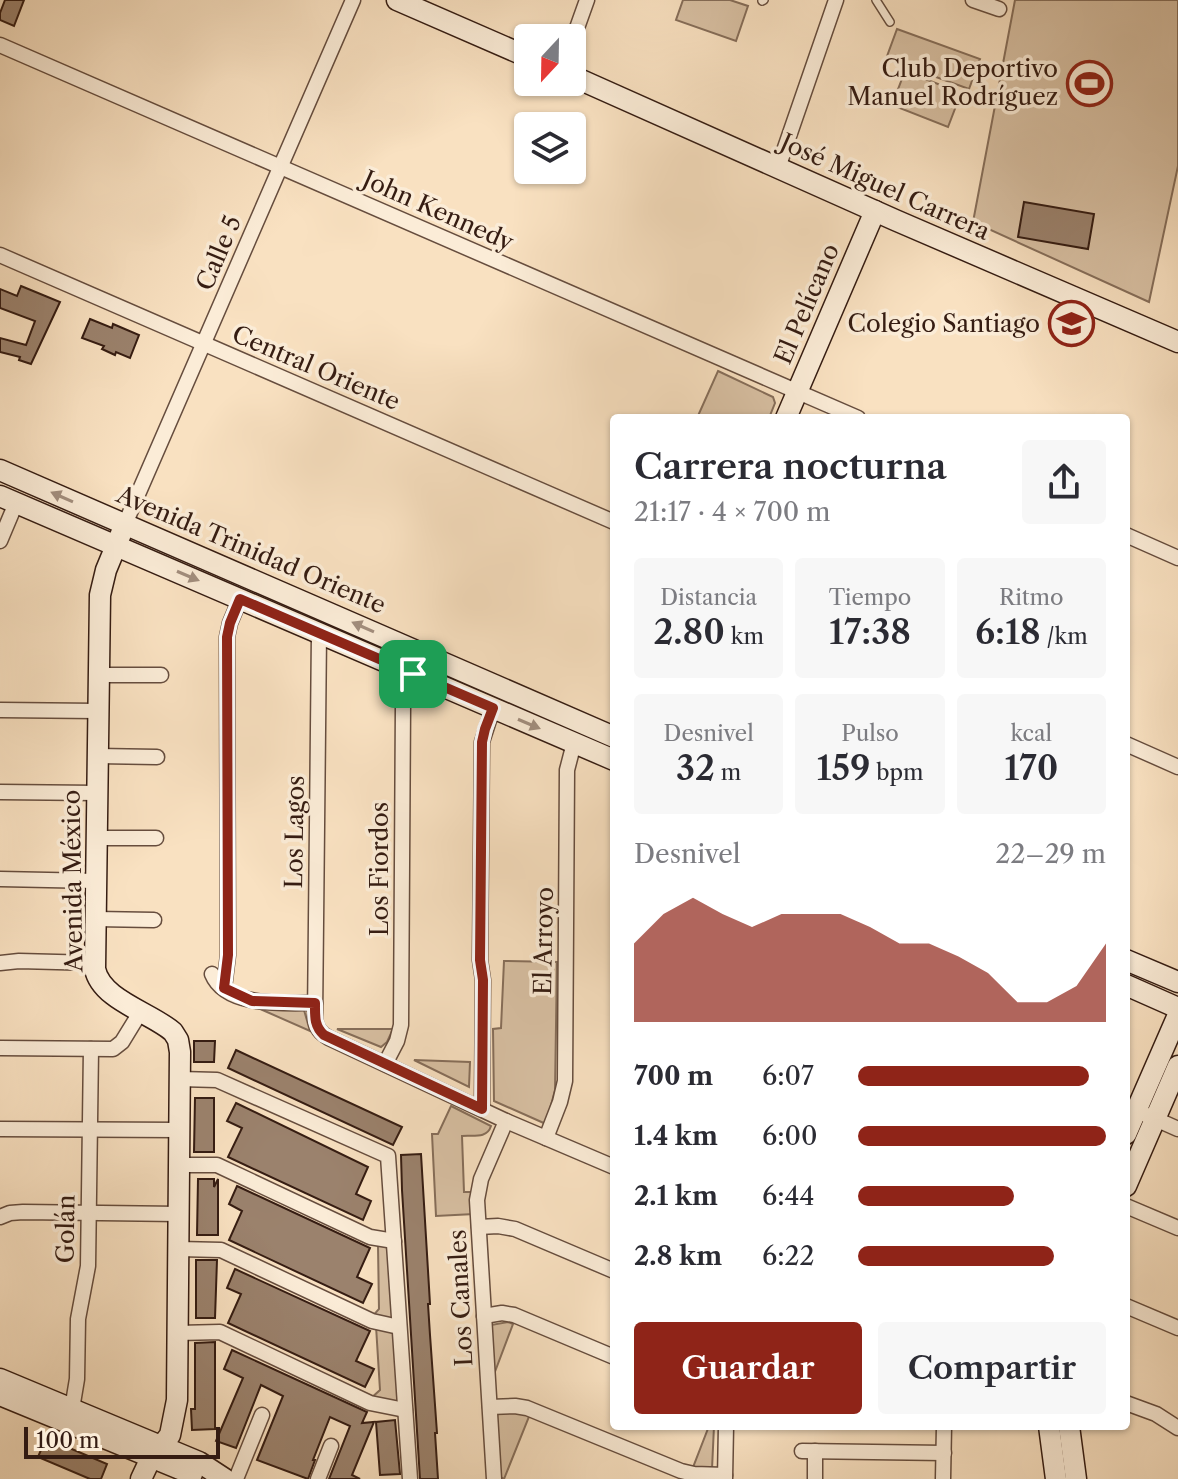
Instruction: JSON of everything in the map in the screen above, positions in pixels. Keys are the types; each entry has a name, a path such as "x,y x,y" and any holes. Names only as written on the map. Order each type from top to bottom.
{"street":[{"name":"Calle 5","path":"125,524 353,0"},
{"path":"397,0 514,51"},
{"path":"578,24 587,0"},
{"path":"778,168 836,0"},
{"path":"973,0 999,9"},
{"name":"John Kennedy","path":"0,45 849,414"},
{"name":"José Miguel Carrera","path":"586,82 1178,342"},
{"name":"El Pelícano","path":"788,414 875,211"},
{"name":"Central Oriente","path":"0,255 610,520"},
{"name":"Avenida Trinidad Oriente","path":"0,470 610,735"},
{"path":"0,541 8,499"},
{"name":"Avenida Trinidad Oriente","path":"8,499 610,758"},
{"name":"Avenida México","path":"125,524 106,570 100,595 96,976 103,987 168,1027 176,1035 180,1047 176,1412 170,1435 141,1479"},
{"path":"1130,537 1178,558"},
{"path":"224,988 228,955 227,637 240,599"},
{"name":"Los Lagos","path":"319,633 316,1022 320,1031 329,1038 385,1064"},
{"name":"Los Fiordos","path":"385,1064 401,1025 403,703 413,674"},
{"path":"99,675 161,675"},
{"path":"482,1109 482,742 493,708"},
{"path":"0,710 98,711"},
{"name":"El Arroyo","path":"546,1138 565,1081 567,770 574,743"},
{"path":"1130,746 1178,767"},
{"path":"98,756 157,757"},
{"path":"0,792 97,793"},
{"path":"97,838 156,838"},
{"path":"0,879 96,881"},
{"path":"96,919 154,920"},
{"path":"1130,962 1178,982"},
{"path":"0,963 95,963"},
{"path":"212,974 224,988 252,1001 315,1003"},
{"path":"1130,987 1178,1008"},
{"path":"0,1048 110,1049 119,1046 141,1011"},
{"path":"1130,1163 1139,1112 1178,1015"},
{"name":"Golán","path":"72,1409 77,1379 78,1319 88,1266 91,1049"},
{"path":"385,1064 610,1165"},
{"path":"1139,1112 1178,1066"},
{"path":"180,1079 217,1080 388,1156 410,1479"},
{"path":"1139,1112 1178,1129"},
{"name":"Los Canales","path":"494,1479 478,1191 506,1121"},
{"path":"0,1129 179,1130"},
{"path":"179,1165 217,1165 370,1237 394,1241"},
{"path":"1130,1208 1178,1228"},
{"path":"0,1217 23,1212 179,1214"},
{"path":"479,1227 515,1229 610,1269"},
{"path":"179,1249 221,1250 372,1321 399,1327"},
{"path":"1130,1308 1178,1328"},
{"path":"484,1316 514,1315 610,1355"},
{"path":"178,1333 220,1332 370,1403 405,1410"},
{"path":"0,1379 72,1409 197,1476 210,1479"},
{"path":"0,1395 157,1452 199,1462 225,1479"},
{"path":"1130,1404 1156,1414 1178,1428"},
{"path":"490,1407 527,1408 681,1471 725,1477 726,1430"},
{"path":"236,1479 262,1415"},
{"path":"943,1479 944,1430"},
{"path":"1050,1430 1056,1479"},
{"path":"1070,1430 1076,1479"},
{"path":"318,1479 331,1446"},
{"path":"815,1479 808,1451 944,1453"}],"lane":[{"path":"876,0 890,22"}],"shaded area":[{"path":"683,0 730,0 748,6 736,41 676,20"},
{"name":"Club Deportivo Manuel Rodríguez","path":"1015,0 1178,0 1178,166 1149,302 973,222"},
{"path":"897,29 980,59 969,89 886,59"},
{"path":"905,71 961,93 948,127 892,105"},
{"path":"718,371 773,397 775,403 771,414 699,414"},
{"path":"504,961 557,962 555,1090 546,1124 494,1101 493,1029 501,1028"},
{"path":"258,1008 304,1010 310,1031"},
{"path":"337,1029 393,1029 381,1047"},
{"path":"414,1060 470,1062 469,1087"},
{"path":"451,1106 491,1126 483,1135 462,1136 464,1192 473,1192 474,1214 436,1216 432,1134 438,1134"},
{"path":"378,1246 391,1246 395,1315 390,1321 371,1318 379,1309"},
{"path":"513,1324 493,1377 491,1325"},
{"path":"376,1326 398,1335 400,1402 370,1399 380,1390"},
{"path":"502,1411 530,1414 504,1479 498,1476 494,1417"},
{"path":"707,1430 714,1430 712,1469 692,1470"}],"building":[{"path":"5,0 24,0 14,26 0,20"},
{"path":"1024,202 1094,214 1088,249 1018,237"},
{"path":"21,286 60,302 31,364 19,360 20,357 0,352 0,338 26,345 35,321 0,308 0,289 17,296"},
{"path":"90,319 139,335 130,358 116,352 115,355 102,349 104,346 82,338"},
{"path":"194,1041 215,1041 214,1062 194,1062"},
{"path":"236,1050 402,1127 393,1145 228,1068"},
{"path":"195,1098 214,1098 214,1152 194,1152"},
{"path":"236,1103 368,1167 356,1194 371,1201 363,1220 228,1157 242,1128 227,1121"},
{"path":"421,1154 438,1479 420,1479 402,1190 401,1155"},
{"path":"198,1179 214,1179 214,1187 218,1179 218,1235 197,1235"},
{"path":"237,1186 370,1248 357,1277 372,1284 363,1303 229,1240 242,1211 229,1204"},
{"path":"196,1260 217,1260 215,1318 196,1318"},
{"path":"235,1269 370,1331 356,1361 374,1369 365,1387 228,1323 241,1294 227,1288"},
{"path":"215,1342 215,1429 192,1430 195,1343"},
{"path":"232,1350 367,1412 362,1423 374,1422 352,1475 360,1479 329,1479 350,1426 330,1417 308,1479 257,1460 283,1396 261,1385 236,1448 216,1441 243,1378 224,1369"},
{"path":"395,1420 400,1474 380,1475 376,1422"},
{"path":"46,1438 107,1464 101,1479 90,1479 38,1457"}],"place":[{"name":"Club Deportivo Manuel Rodríguez","path":"1089,83"},
{"name":"Colegio Santiago","path":"1071,324"}],"route":[{"path":"240,599 413,674 493,708 482,742 482,1109 324,1035 316,1022 315,1003 252,1001 224,988 228,955 227,637 240,599"}]}
